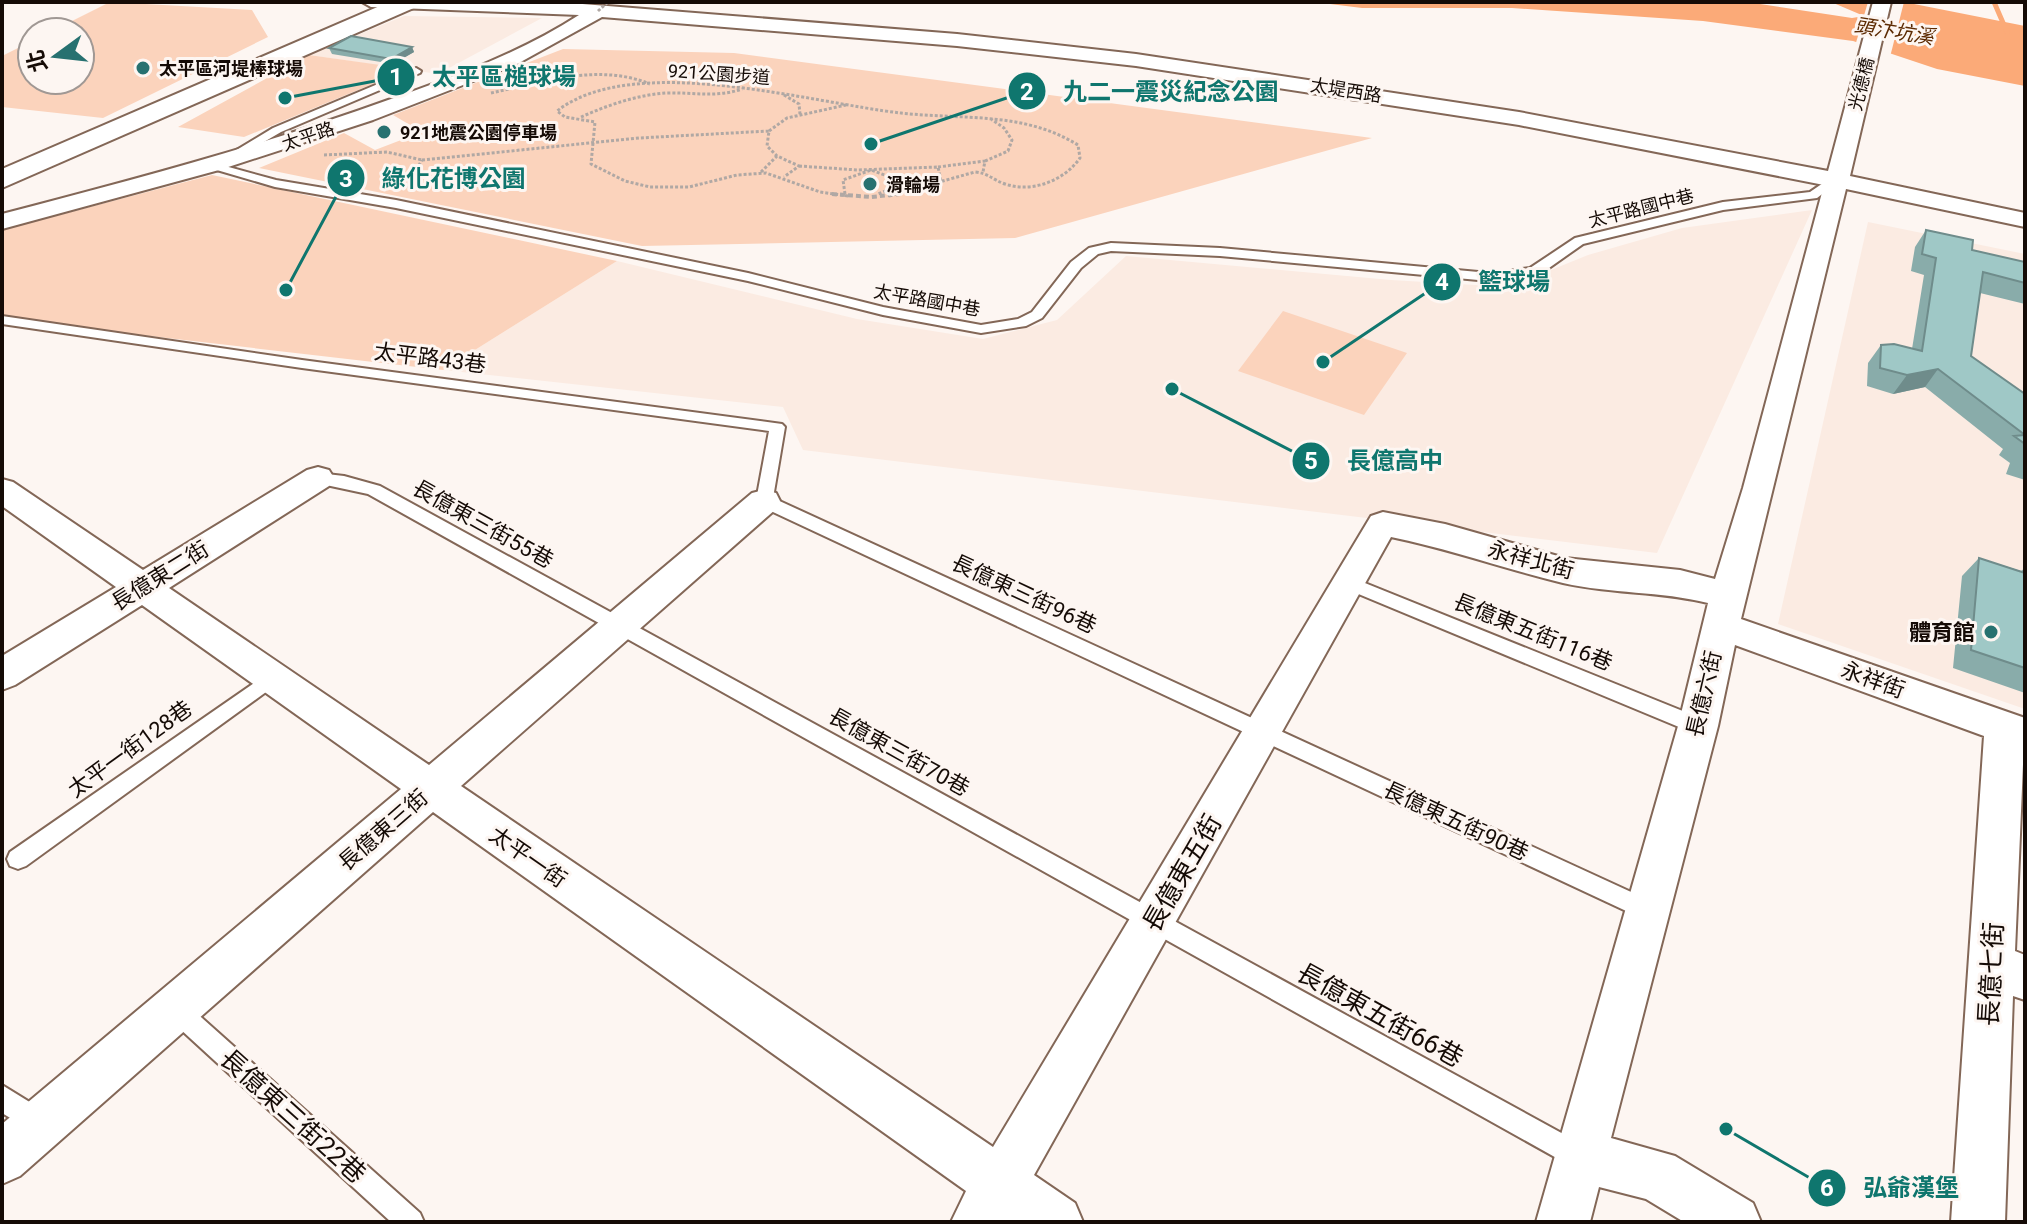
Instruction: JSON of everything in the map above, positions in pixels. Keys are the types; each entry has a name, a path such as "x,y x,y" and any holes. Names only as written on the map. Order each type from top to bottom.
{"street":[{"name":"太堤西路","path":"371,2 603,6 994,44 1255,77 1838,172 2025,220"},
{"name":"光德橋","path":"1838,172 1882,2"},
{"path":"2,179 406,3"},
{"name":"太平路","path":"2,222 214,166 295,141 489,69 548,42 603,6"},
{"name":"長億六街","path":"1563,1222 1698,726 1724,611 1759,488 1838,172"},
{"name":"長億東二街","path":"2,675 318,478"},
{"name":"太平一街","path":"2,490 1056,1222"},
{"name":"長億東三街","path":"2,1158 764,501"},
{"name":"永祥北街","path":"1383,524 1445,536 1565,571 1680,583 1724,611"},
{"name":"長億東五街","path":"978,1222 1383,524"},
{"name":"永祥街","path":"1724,611 2014,730"},
{"name":"長億七街","path":"1978,1222 2008,971 2014,730"},
{"path":"1580,1157 1656,1175 1734,1222"}],"lane":[{"path":"214,166 277,130 416,71"},
{"name":"太平路國中巷","path":"214,166 275,183 396,204 748,277 883,311 981,329 1021,323 1037,315 1076,265 1094,251 1111,247 1220,252 1489,277 1518,275 1534,272 1579,241 1723,206 1813,195 1838,172"},
{"name":"太平路43巷","path":"2,320 302,364 777,427 764,501"},
{"name":"長億東三街55巷","path":"318,478 344,481 374,490 620,625"},
{"name":"長億東三街96巷","path":"764,501 1264,731"},
{"name":"長億東五街116巷","path":"1350,583 1698,726"},
{"name":"長億東三街70巷","path":"620,625 1154,922"},
{"name":"太平一街128巷","path":"18,859 270,679"},
{"name":"長億東五街90巷","path":"1264,731 1647,910"},
{"name":"長億東五街66巷","path":"1154,922 1580,1157"},
{"name":"長億東三街22巷","path":"175,1009 411,1222"},
{"path":"2,1098 41,1124"}],"path":[{"path":"491,93 612,74 636,78 650,85"},
{"name":"921公園步道","path":"662,83 782,93 904,113 989,118 1056,129 1078,145 1080,158 1066,175 1043,185 1006,184 983,172 941,181 915,192 873,196 813,190 784,177 761,172 729,176 688,187 656,189 633,185 591,164 595,122 580,117 565,117 557,111 566,102 607,89 662,83"},
{"path":"580,117 642,98 678,93 725,96 745,88"},
{"path":"782,93 799,104 800,114"},
{"name":"921公園步道","path":"316,155 387,153 410,155 422,160 631,137 769,131 787,118 850,105"},
{"path":"769,131 767,146 777,156 799,166 871,170 938,167 985,161 1008,151 1012,140 1004,128 989,118"},
{"path":"761,172 777,156"},
{"path":"396,204 422,160"},
{"path":"983,172 985,161"},
{"path":"784,177 799,166"},
{"path":"938,167 941,181"},
{"path":"845,194 843,180 871,170 898,180 895,187 873,196"}],"shaded area":[{"name":"太平區河堤棒球場","path":"110,2 252,10 268,37 103,118 2,107 2,56 16,49 16,96 96,96 96,16 82,16"},
{"path":"404,16 542,18 438,74 309,55"},
{"path":"563,49 734,53 1372,138 1015,238 642,246 259,168 344,133 375,150 422,132 393,115"},
{"path":"309,55 409,69 244,137 178,127"},
{"path":"212,175 617,261 443,370 2,319 2,230"},
{"path":"1812,210 1657,553 803,450 783,407 443,370 617,261 857,319 983,339 1057,320 1126,256 1391,280 1509,287 1588,255 1682,228"},
{"path":"1868,222 2025,254 2025,709 1778,624"},
{"path":"1283,311 1407,353 1364,415 1238,371"}],"water":[{"name":"頭汴坑溪","path":"1314,2 1747,2 1852,18 1864,16 1831,2 1904,2 2025,26 2025,86 1937,69 1853,41 1703,21 1512,8 1362,8"}],"pier":[{"path":"1868,2 1904,2 1890,57 1855,46"}],"building":[{"path":"351,36 412,47 391,59 329,48"},
{"path":"1926,230 1973,240 1972,250 2025,262 2025,283 1983,272 1971,356 2025,394 2025,435 1938,369 1907,375 1880,368 1881,345 1894,344 1922,351 1936,258 1922,254"},
{"path":"2025,435 2025,444 2014,436"},
{"path":"1979,558 2025,573 2025,668 1971,650"}],"waterway":[{"path":"1994,2 2007,32"}],"place":[{"name":"太平區河堤棒球場","path":"143,68"},
{"name":"太平區槌球場","path":"285,98"},
{"name":"921地震公園停車場","path":"384,132"},
{"name":"九二一震災紀念公園","path":"871,144"},
{"name":"滑輪場","path":"870,184"},
{"name":"綠化花博公園","path":"286,290"},
{"name":"籃球場","path":"1323,362"},
{"name":"長億高中","path":"1172,389"},
{"name":"體育館","path":"1991,632"},
{"name":"弘爺漢堡","path":"1726,1129"}]}
